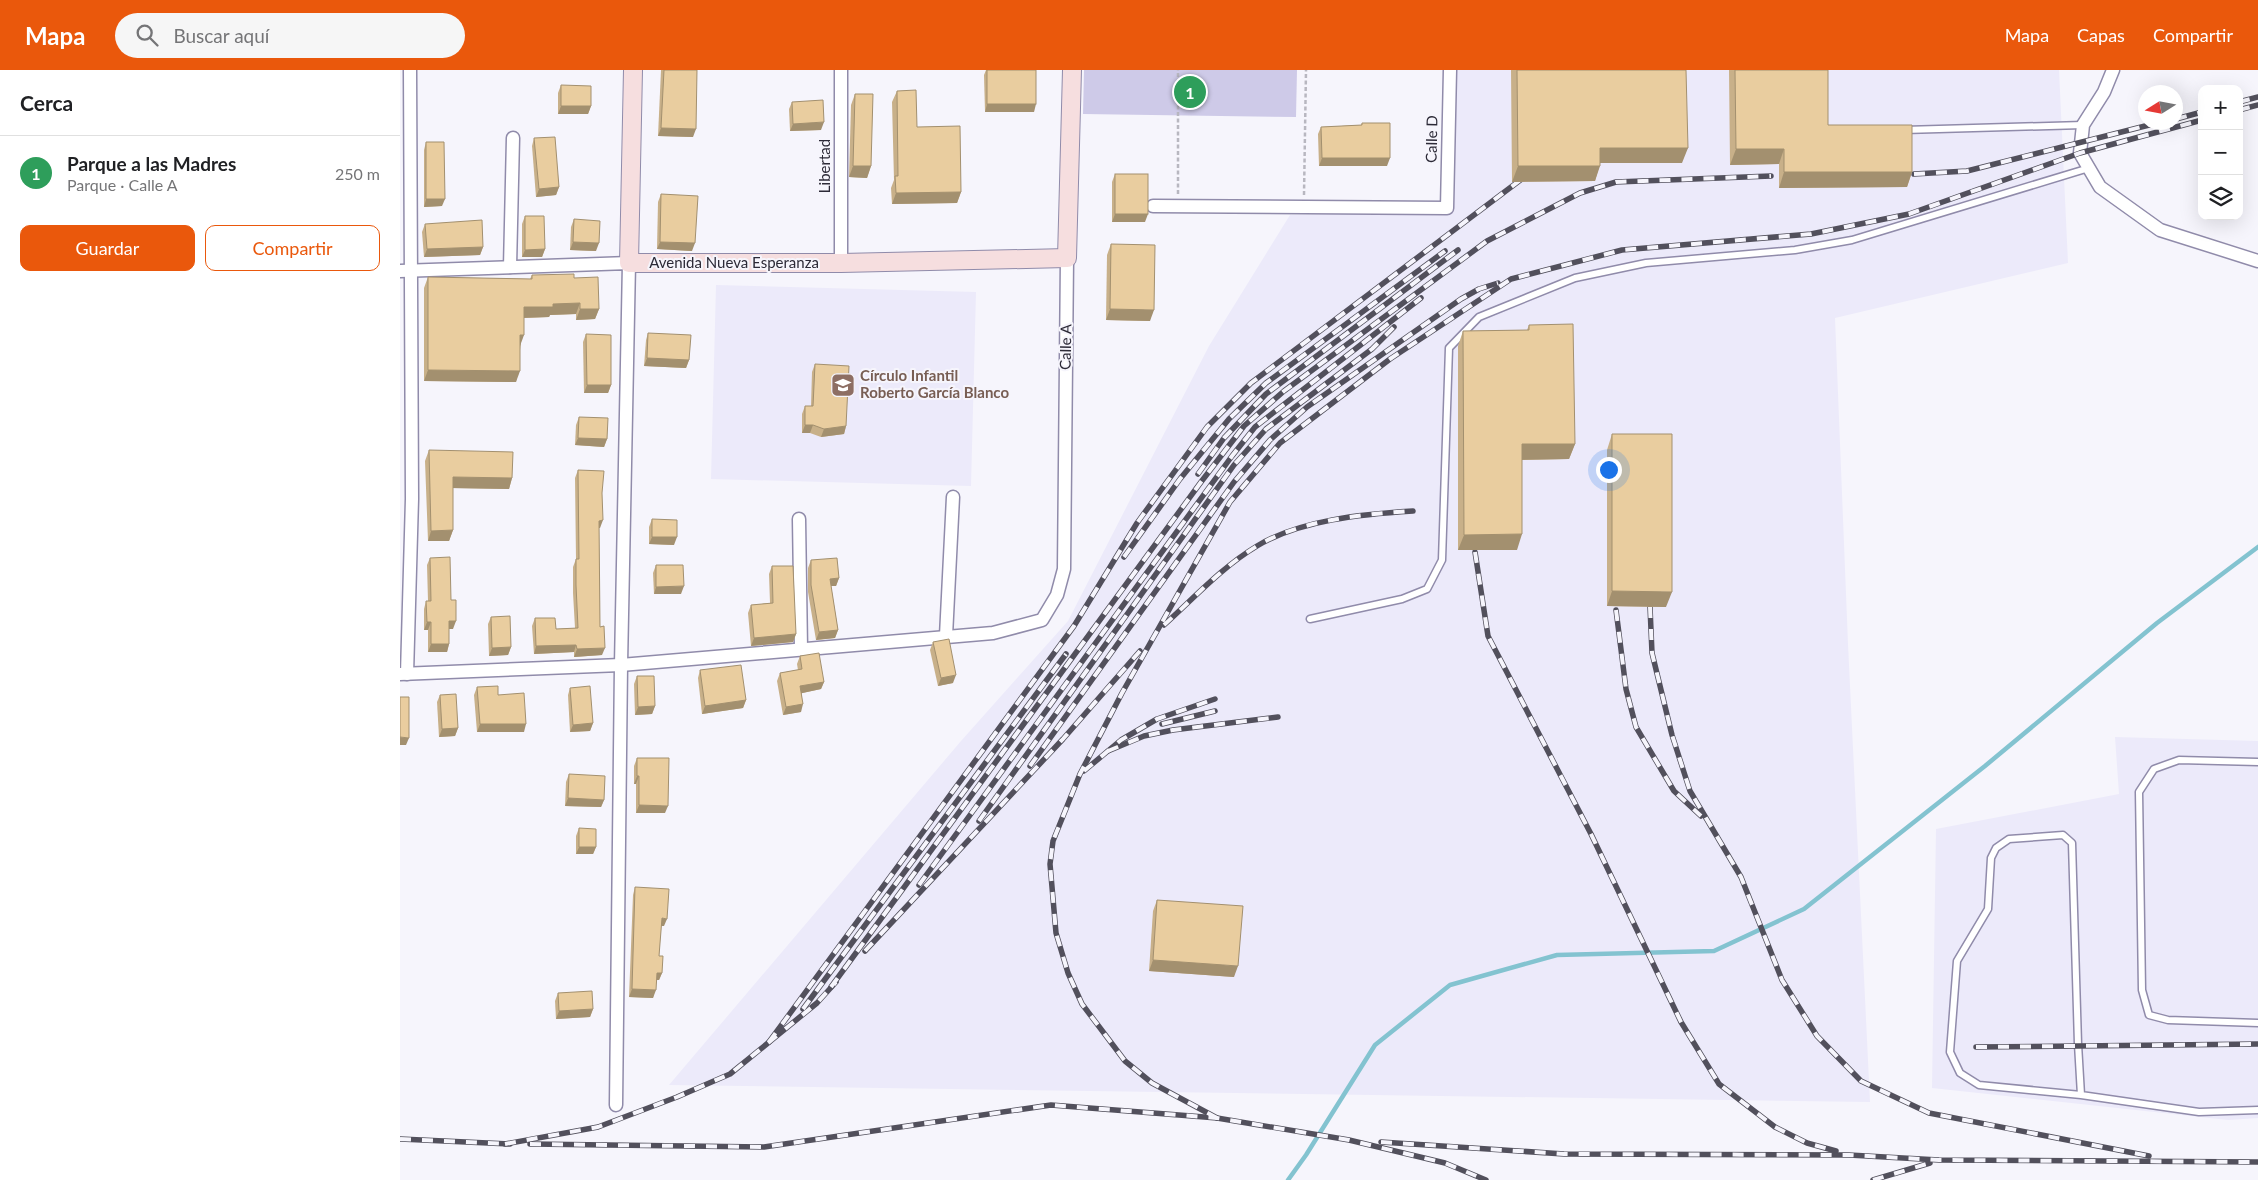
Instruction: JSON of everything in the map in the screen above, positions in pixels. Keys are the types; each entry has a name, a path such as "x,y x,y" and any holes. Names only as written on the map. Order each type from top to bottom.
{"street":[{"path":"410,70 406,271 404,674 621,665 946,636 953,496"},
{"path":"616,1105 621,665 633,70"},
{"name":"Libertad","path":"841,70 841,263"},
{"name":"Calle A","path":"946,636 992,633 1042,620 1057,595 1064,569 1067,258 1072,70"},
{"name":"Calle D","path":"1304,207 1447,208 1450,70"},
{"path":"2113,70 2104,92 2083,125 2080,153 2100,187 2160,230 2258,262"},
{"path":"510,267 513,138"},
{"path":"1153,206 1304,207"},
{"name":"Avenida Nueva Esperanza","path":"406,271 629,263 841,263 1067,258"},
{"path":"799,519 801,649"}],"lane":[{"path":"1895,130 2083,125"},
{"path":"1310,619 1402,598 1427,589 1442,560 1449,348 1479,317 1575,278 1646,263 1795,250 1852,240 2089,168"},
{"path":"2258,762 2179,760 2154,769 2139,792 2142,990 2149,1015 2168,1020 2258,1023"},
{"path":"2081,1095 2072,843 2064,835 2009,839 1996,848 1991,858 1988,909 1957,961 1950,1052 1960,1073 1979,1085 2081,1095 2199,1112 2258,1110"}],"path":[{"path":"1178,70 1178,206"},
{"path":"1304,207 1306,70"}],"shaded area":[{"path":"1084,70 1297,70 1296,117 1083,114"},
{"path":"1455,70 2059,70 2068,263 1835,318 1848,644 1870,1102 669,1085 961,741 1068,621 1209,346 1290,215 1451,211"},
{"name":"Círculo Infantil Roberto García Blanco","path":"716,285 976,292 971,486 711,479"},
{"path":"2115,737 2258,741 2258,1118 2228,1120 1932,1088 1936,829 2119,794"}],"building":[{"path":"664,70 697,70 696,129 661,128"},
{"path":"987,70 1036,70 1036,104 987,104"},
{"path":"1517,70 1686,70 1688,148 1600,148 1600,166 1518,166"},
{"path":"1735,70 1828,70 1828,125 1912,125 1912,172 1784,172 1784,149 1736,149"},
{"path":"561,85 591,86 591,106 561,106"},
{"path":"916,90 917,127 960,126 961,192 896,193 895,176 898,176 897,91"},
{"path":"855,94 873,94 871,166 853,166"},
{"path":"823,100 824,122 793,124 792,102"},
{"path":"1362,123 1390,123 1390,158 1322,158 1321,127 1362,125"},
{"path":"555,137 559,187 539,189 534,138"},
{"path":"426,142 444,142 445,199 426,199"},
{"path":"1115,174 1148,174 1148,214 1115,214"},
{"path":"661,194 698,196 695,243 660,242"},
{"path":"525,216 544,216 545,249 525,250"},
{"path":"574,219 600,221 599,243 573,242"},
{"path":"482,220 483,247 427,249 425,224"},
{"path":"1111,244 1155,245 1154,310 1110,309"},
{"path":"574,274 574,278 598,277 599,309 580,309 580,303 553,304 553,307 524,307 524,335 520,335 520,371 428,370 428,277 532,279 532,275"},
{"path":"1573,324 1575,444 1522,444 1522,534 1464,535 1463,331 1529,330 1529,325"},
{"path":"648,333 691,335 689,360 647,358"},
{"path":"586,334 611,335 611,385 587,385"},
{"path":"815,364 849,366 846,426 824,429 813,425 805,425 805,406 813,406"},
{"path":"579,417 608,418 607,439 578,438"},
{"path":"1612,434 1672,434 1672,592 1612,591"},
{"path":"429,450 513,452 512,478 453,477 453,530 431,531"},
{"path":"578,470 604,471 602,493 603,520 599,521 600,627 604,626 605,648 577,649 576,645 536,646 535,618 555,618 556,629 578,628 576,559 579,559"},
{"path":"652,519 677,520 677,537 652,537"},
{"path":"450,557 451,600 456,600 456,621 449,621 449,644 431,644 431,622 427,622 426,601 431,601 430,558"},
{"path":"837,558 839,578 830,579 838,630 819,632 811,585 811,560"},
{"path":"656,565 683,565 684,586 656,587"},
{"path":"772,566 793,566 796,634 754,638 751,605 773,603"},
{"path":"510,616 511,647 492,648 491,617"},
{"path":"949,639 956,675 941,678 933,642"},
{"path":"819,653 824,682 800,686 803,704 786,707 780,673 802,669 800,656"},
{"path":"741,665 746,700 705,706 700,670"},
{"path":"637,676 654,676 655,706 638,707"},
{"path":"498,686 498,695 524,693 526,724 480,724 477,687"},
{"path":"590,686 593,723 573,725 570,688"},
{"path":"456,694 458,728 442,729 440,695"},
{"path":"400,697 409,697 409,738 400,737"},
{"path":"637,758 669,758 668,806 639,805"},
{"path":"569,774 605,776 604,800 568,798"},
{"path":"579,828 596,829 596,847 579,847"},
{"path":"635,887 669,889 667,919 662,918 659,956 663,956 662,973 657,973 656,990 632,989"},
{"path":"1157,900 1243,906 1238,966 1153,960"},
{"path":"592,991 593,1009 559,1011 558,993"}],"waterway":[{"path":"1288,1180 1306,1155 1375,1045 1450,985 1557,955 1714,951 1804,909 1985,766 2157,623 2258,547"}],"railway":[{"path":"2243,101 2258,97"},
{"path":"2243,109 2258,105"},
{"path":"2183,117 2198,113"},
{"path":"1217,1118 1152,1083 1125,1061 1082,1004 1068,973 1056,933 1050,864 1053,841 1080,774 1122,693 1230,502 1280,443 1390,359 1511,279 1622,250 1811,234 1909,214 2080,153 2198,121"},
{"path":"1914,174 1967,171 2138,128"},
{"path":"769,1042 1074,626 1137,523 1207,427 1251,383 1527,175"},
{"path":"831,987 1201,482 1244,426 1284,391 1487,241 1580,193 1616,182 1771,176"},
{"path":"1198,474 1224,438 1266,394 1458,250"},
{"path":"1124,557 1180,479 1229,419 1266,383 1445,251"},
{"path":"1030,766 1234,482 1270,440 1307,407 1461,299 1479,289 1498,283"},
{"path":"919,885 1255,427 1421,298"},
{"path":"979,821 1234,465 1266,429 1372,349 1394,327"},
{"path":"1164,625 1232,563 1274,537 1312,524 1332,520 1413,511"},
{"path":"1475,552 1488,636 1591,834 1681,1022 1719,1084 1775,1127 1807,1143 1836,1151"},
{"path":"1650,607 1652,653 1672,735 1690,791 1741,877 1782,980 1817,1036 1861,1081 1929,1113 2149,1156"},
{"path":"1616,610 1626,689 1636,727 1674,791 1701,816"},
{"path":"865,951 1063,739 1140,651"},
{"path":"803,1009 1066,654"},
{"path":"1084,771 1121,740 1157,719 1215,699"},
{"path":"1162,724 1215,711"},
{"path":"1108,751 1144,736 1173,730 1278,717"},
{"path":"505,1144 598,1127 677,1097 730,1074 817,1003 836,982"},
{"path":"1976,1047 2258,1044"},
{"path":"530,1144 764,1147 1051,1105 1217,1118 1349,1140 1445,1163 1486,1180"},
{"path":"400,1139 510,1144"},
{"path":"1381,1142 1564,1154 1849,1155 1939,1160 2258,1162"},
{"path":"1873,1180 1930,1163"}],"place":[{"name":"Parque a las Madres","path":"1190,92"},
{"name":"Círculo Infantil Roberto García Blanco","path":"843,385"}]}
